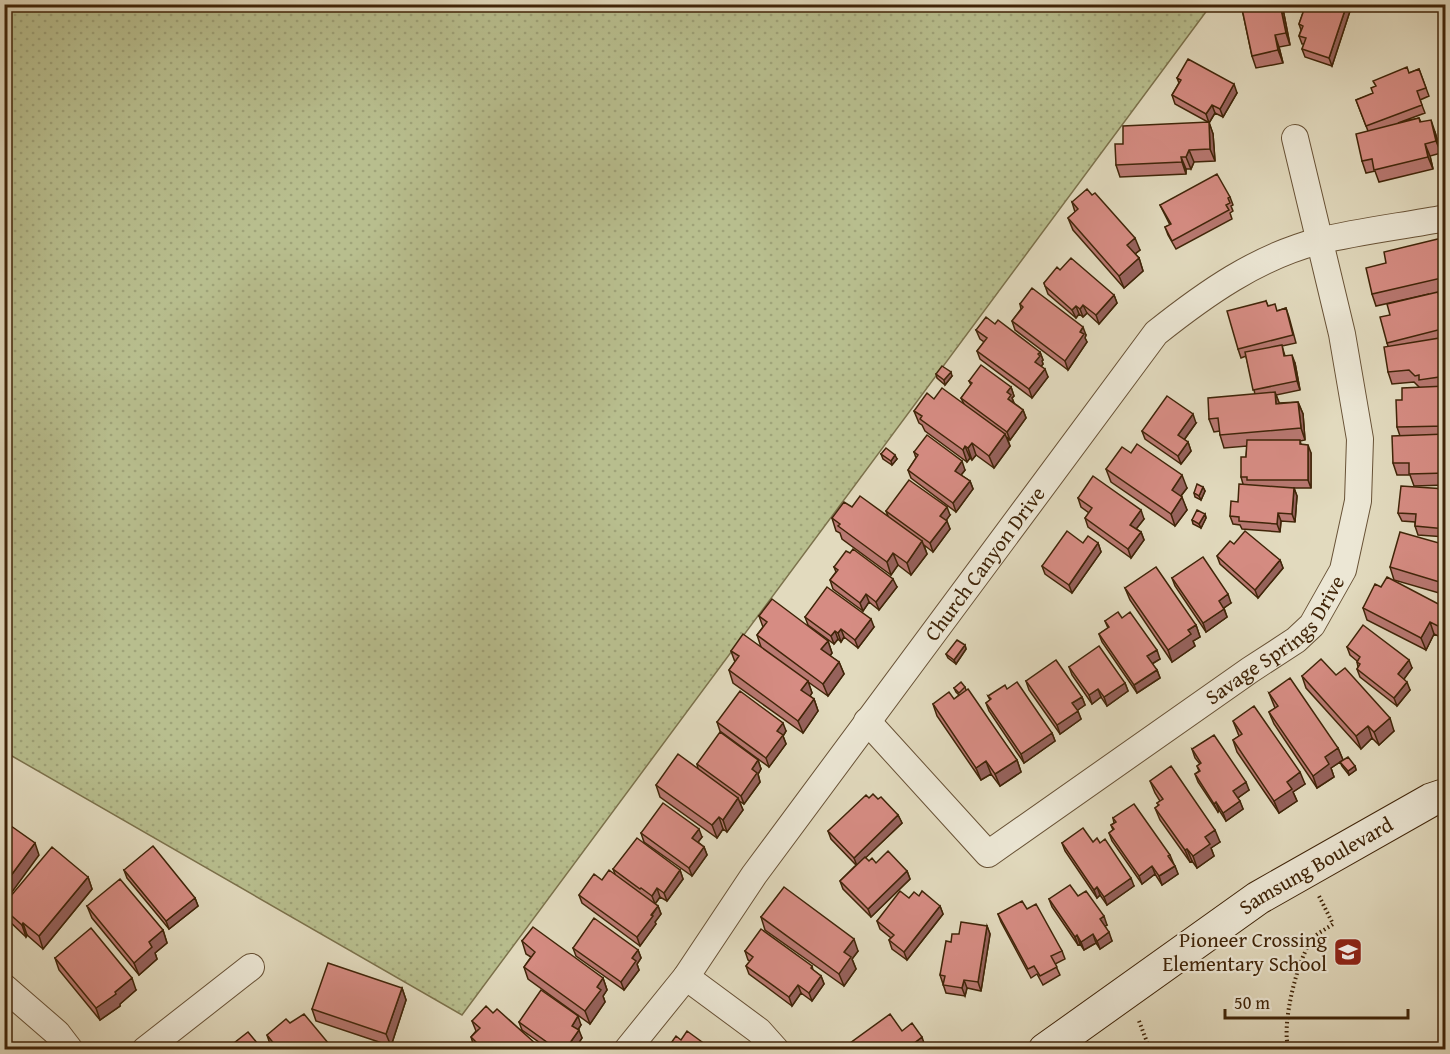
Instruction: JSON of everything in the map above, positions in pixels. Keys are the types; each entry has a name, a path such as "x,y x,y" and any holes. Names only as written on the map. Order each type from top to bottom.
{"street":[{"name":"Savage Springs Drive","path":"867,721 988,854 1296,640 1311,625 1343,570 1358,501 1360,439 1342,334 1318,242 1295,138"},
{"name":"Church Canyon Drive","path":"627,1050 686,977 754,875 1156,333 1202,296 1253,267 1318,242 1446,218"},
{"name":"Samsung Boulevard","path":"1045,1050 1258,898 1431,800 1446,795"},
{"path":"145,1050 251,967"},
{"path":"686,977 759,1031 776,1050"},
{"path":"4,987 57,1033 70,1050"}],"path":[{"path":"1288,1050 1287,1022 1302,960 1314,937 1334,924 1318,896"},
{"path":"1140,1022 1150,1050"}],"green space":[{"path":"5,5 1211,5 462,1015 5,752"}],"building":[{"path":"1241,4 1280,4 1286,33 1275,35 1278,50 1252,56"},
{"path":"1306,4 1347,4 1329,58 1302,49 1306,38 1299,36 1303,26 1299,24"},
{"path":"1188,59 1234,84 1220,109 1212,105 1206,114 1172,95 1181,80 1177,78"},
{"path":"1407,67 1409,73 1419,69 1426,88 1417,91 1422,105 1366,126 1356,100 1373,93 1371,88 1376,86 1373,81"},
{"path":"1419,118 1420,122 1431,120 1436,141 1425,144 1428,157 1374,170 1372,159 1362,161 1356,134"},
{"path":"1209,122 1210,149 1189,150 1186,157 1181,157 1182,162 1116,165 1115,144 1123,144 1123,126"},
{"path":"1217,174 1230,197 1228,198 1230,203 1226,205 1229,210 1172,241 1165,227 1171,224 1160,205"},
{"path":"1087,189 1092,195 1095,193 1135,238 1127,245 1139,258 1119,276 1068,218 1078,209 1072,202"},
{"path":"1446,237 1446,277 1372,294 1366,268 1386,263 1384,252"},
{"path":"1071,258 1114,295 1096,315 1083,305 1080,309 1076,306 1072,310 1045,286 1044,283 1057,267 1060,270"},
{"path":"1032,288 1083,327 1080,332 1084,334 1065,361 1012,321 1023,307 1020,304"},
{"path":"1438,292 1442,308 1446,308 1446,328 1387,343 1380,317 1390,315 1387,304"},
{"path":"1266,301 1268,306 1275,304 1277,311 1286,308 1293,335 1238,349 1227,311"},
{"path":"986,317 995,324 998,320 1040,352 1035,362 1045,369 1029,389 977,351 987,338 976,330"},
{"path":"1446,337 1446,376 1419,380 1419,375 1415,376 1409,370 1388,372 1384,347"},
{"path":"1282,345 1284,356 1292,355 1297,381 1253,390 1245,352"},
{"path":"981,365 1011,387 1007,392 1011,395 1008,399 1023,410 1007,432 961,398 972,383 969,381"},
{"path":"942,366 951,372 944,380 936,374"},
{"path":"1446,386 1446,426 1397,427 1396,400 1402,400 1402,388"},
{"path":"942,388 1005,434 989,456 972,443 968,448 965,446 963,450 920,419 922,416 914,411 927,393 934,399"},
{"path":"1275,392 1276,404 1298,402 1301,428 1220,435 1218,418 1209,419 1208,398"},
{"path":"1167,396 1193,414 1178,435 1188,442 1178,456 1142,431"},
{"path":"1446,434 1446,473 1409,474 1409,463 1393,463 1392,436"},
{"path":"927,435 962,461 955,471 970,481 953,503 908,470 918,455 914,452"},
{"path":"1247,440 1300,440 1300,444 1308,445 1308,480 1247,480 1247,477 1241,477 1241,457 1246,457"},
{"path":"1137,444 1182,475 1172,490 1182,497 1171,514 1106,469 1122,447 1131,453"},
{"path":"886,448 895,455 891,461 881,454"},
{"path":"1093,476 1141,510 1130,525 1141,532 1128,549 1085,518 1092,508 1078,498"},
{"path":"909,480 947,507 940,516 947,521 930,543 886,511"},
{"path":"1197,484 1203,487 1199,496 1194,493"},
{"path":"1239,484 1294,488 1292,514 1278,513 1277,524 1239,521 1239,517 1230,516 1231,501 1238,502"},
{"path":"1401,486 1446,489 1446,529 1415,526 1416,514 1398,513"},
{"path":"860,496 922,541 907,563 893,553 887,562 838,526 840,524 832,518 844,502 852,507"},
{"path":"1197,510 1205,514 1199,524 1192,520"},
{"path":"1067,531 1083,543 1088,536 1098,543 1069,585 1042,566"},
{"path":"1245,531 1280,560 1255,590 1217,556 1230,541 1234,544"},
{"path":"1400,532 1446,545 1446,584 1390,567"},
{"path":"853,549 893,579 876,602 866,594 860,603 830,580 838,570 834,567 846,551 850,553"},
{"path":"1203,557 1228,594 1219,601 1224,609 1203,623 1172,578"},
{"path":"1156,567 1196,625 1188,630 1191,634 1168,650 1125,588"},
{"path":"1387,577 1446,608 1446,617 1440,627 1430,622 1421,638 1363,608 1375,584 1381,587"},
{"path":"827,587 871,619 855,640 841,629 838,633 835,631 831,636 805,617"},
{"path":"772,599 828,641 821,649 839,662 823,684 757,635 767,622 759,616"},
{"path":"1118,612 1122,618 1130,612 1157,650 1147,656 1157,670 1134,685 1099,634 1109,627 1105,621"},
{"path":"1363,625 1409,660 1398,674 1407,682 1394,698 1357,669 1360,657 1347,647"},
{"path":"743,634 808,681 801,690 814,699 798,721 729,670 739,656 731,651"},
{"path":"957,640 965,645 954,660 946,654"},
{"path":"1099,646 1125,683 1104,697 1098,689 1089,695 1069,667"},
{"path":"1321,659 1336,675 1345,668 1390,718 1374,732 1368,726 1356,736 1302,676"},
{"path":"1056,660 1082,697 1072,703 1078,711 1057,725 1026,681"},
{"path":"1290,678 1338,748 1325,757 1329,764 1313,776 1269,712 1278,706 1269,693"},
{"path":"961,682 965,687 959,693 954,688"},
{"path":"1017,682 1052,733 1021,754 986,703 991,699 988,696 1005,685 1007,689"},
{"path":"968,689 1017,760 995,774 986,761 976,768 933,704 949,692 954,699"},
{"path":"740,691 783,723 777,731 783,735 766,758 717,722"},
{"path":"1254,706 1300,772 1287,782 1292,789 1274,801 1233,740 1242,734 1233,721"},
{"path":"720,732 758,760 752,769 757,773 741,796 697,764"},
{"path":"1214,735 1246,782 1233,791 1240,801 1223,813 1216,802 1214,804 1195,774 1200,771 1197,766 1201,763 1192,749"},
{"path":"678,754 738,798 723,820 719,817 712,825 656,785"},
{"path":"1348,757 1355,766 1348,771 1340,762"},
{"path":"1171,766 1215,830 1205,837 1210,844 1193,856 1187,849 1185,850 1155,808 1159,805 1157,803 1163,799 1150,781"},
{"path":"873,794 878,799 881,797 898,815 854,858 828,831 866,795 869,798"},
{"path":"663,803 699,829 692,838 704,847 689,868 641,833"},
{"path":"1134,804 1170,855 1168,856 1175,866 1159,876 1152,866 1139,876 1109,833 1114,829 1111,825 1116,822 1113,818"},
{"path":"4,821 35,843 4,885"},
{"path":"1083,828 1093,842 1097,838 1100,843 1105,839 1131,878 1104,897 1097,887 1094,890 1062,843"},
{"path":"637,838 680,870 664,893 657,888 652,896 613,869"},
{"path":"153,846 195,898 166,921 124,870"},
{"path":"52,847 88,877 39,936 4,909 4,904"},
{"path":"888,851 907,871 868,909 840,881 865,857 869,861 872,858 876,863"},
{"path":"609,870 658,906 637,937 579,895 594,874 602,880"},
{"path":"120,879 163,930 149,942 152,947 134,963 87,906"},
{"path":"1070,885 1078,896 1086,891 1104,916 1100,919 1109,932 1097,941 1093,934 1081,942 1077,935 1075,937 1049,899"},
{"path":"784,887 854,939 844,952 851,957 839,974 761,917"},
{"path":"900,891 909,898 914,892 919,896 922,891 940,906 904,952 889,940 894,935 877,921"},
{"path":"1022,901 1027,909 1036,904 1062,951 1051,956 1057,967 1040,976 1034,966 1028,969 998,914"},
{"path":"594,918 638,950 632,958 636,961 621,982 573,948"},
{"path":"961,922 987,926 978,982 964,980 962,988 943,985 945,976 940,975 946,941 951,942 952,934 959,934"},
{"path":"533,927 603,978 597,987 601,990 585,1011 524,967 535,952 522,941"},
{"path":"91,928 132,978 115,992 116,994 96,1008 55,958"},
{"path":"761,929 812,966 811,968 821,976 809,993 798,985 789,997 746,966 753,957 745,951"},
{"path":"328,963 402,988 386,1034 312,1009"},
{"path":"541,990 578,1016 572,1026 579,1030 565,1050 558,1050 519,1022"},
{"path":"486,1006 493,1013 497,1009 536,1044 532,1048 534,1050 484,1050 471,1037 480,1028 472,1021"},
{"path":"304,1014 334,1050 279,1050 267,1035 286,1019 290,1023"},
{"path":"890,1014 902,1031 912,1023 922,1037 905,1050 849,1050 846,1046"},
{"path":"687,1031 713,1050 666,1050 676,1036 681,1040"},
{"path":"248,1032 263,1050 225,1050"}],"place":[{"name":"Pioneer Crossing Elementary School","path":"1348,952"}]}
